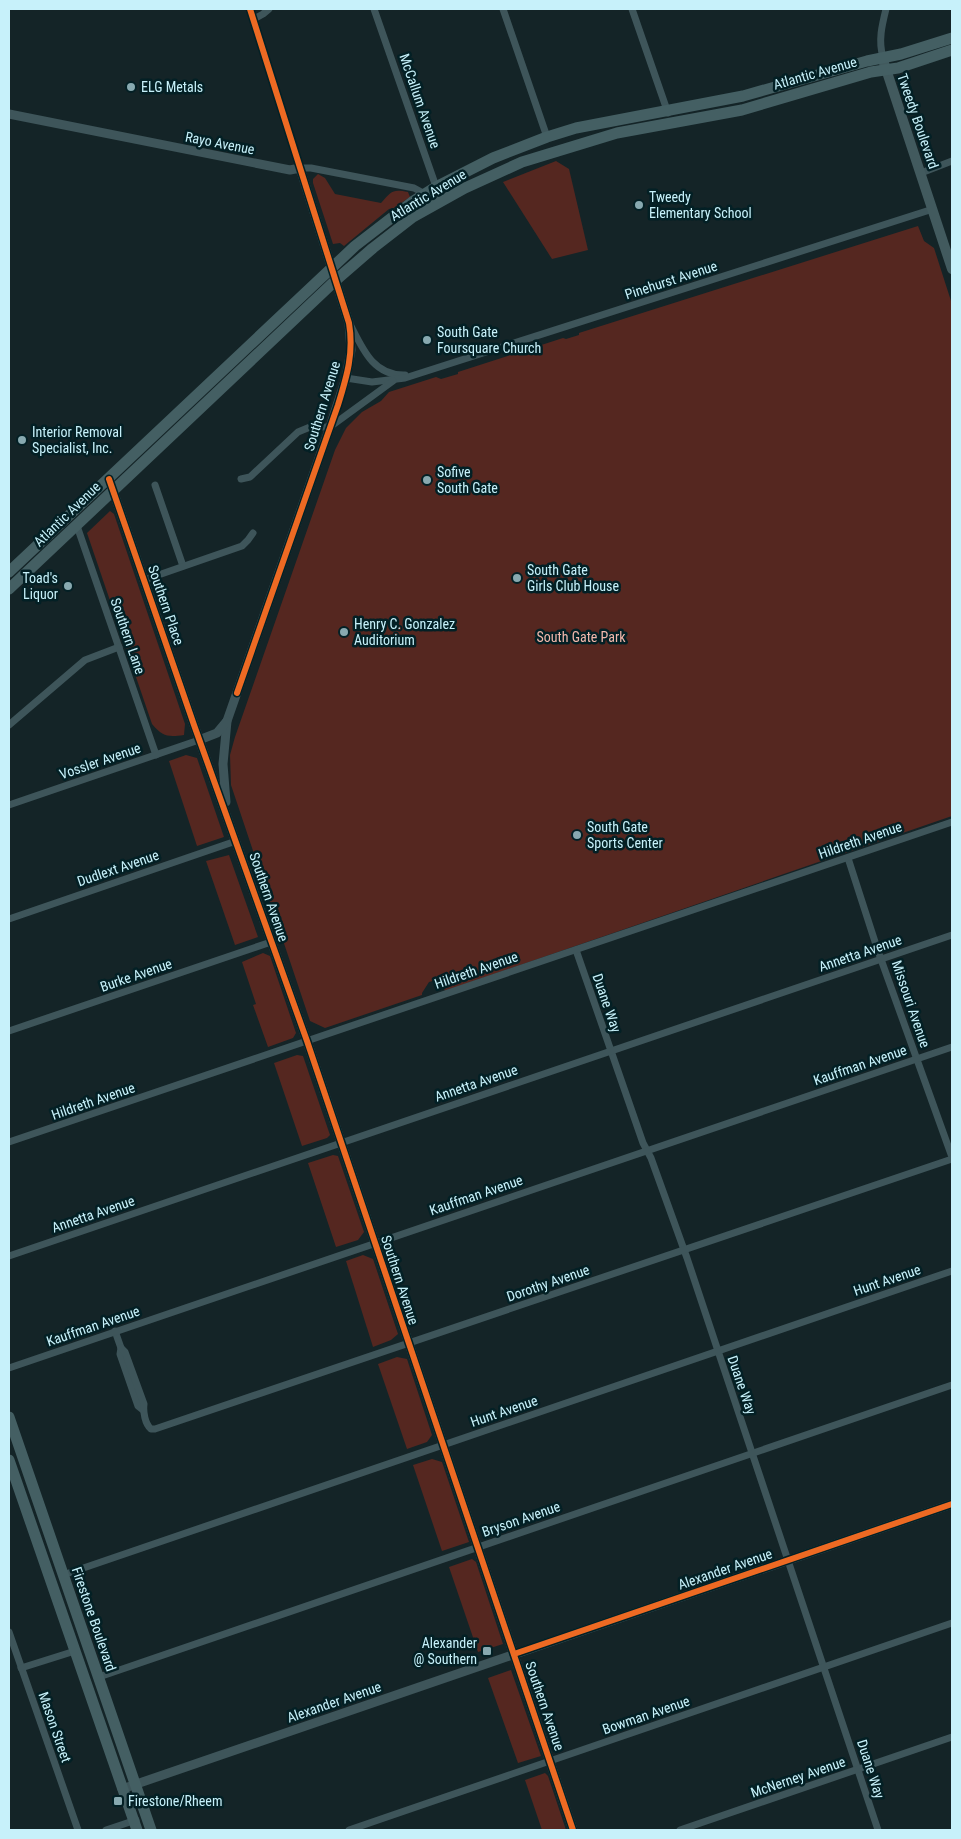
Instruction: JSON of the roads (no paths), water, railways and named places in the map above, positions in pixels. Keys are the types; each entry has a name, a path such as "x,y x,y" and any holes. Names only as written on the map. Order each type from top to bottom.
{"main road":[{"name":"Atlantic Avenue","path":"9,572 371,232 436,187 493,158 576,128 743,96 882,57 901,54 952,38"},
{"name":"Atlantic Avenue","path":"9,589 336,280 406,223 441,201 522,162 617,133 731,113 852,78 898,68 952,50"},
{"name":"Tweedy Boulevard","path":"882,57 952,269"},
{"name":"Firestone Boulevard","path":"9,1417 151,1830"},
{"name":"Firestone Boulevard","path":"9,1460 12,1482 75,1651 135,1826"}],"street":[{"name":"Southern Avenue","path":"230,825 223,774 227,721 330,427 346,378 352,350 349,323 250,9"},
{"path":"254,19 269,9"},
{"name":"McCallum Avenue","path":"374,9 441,201"},
{"path":"503,9 547,137"},
{"path":"632,9 671,123"},
{"name":"Tweedy Boulevard","path":"882,57 880,48 881,34 886,9"},
{"name":"Rayo Avenue","path":"9,114 290,170 311,168 414,188 425,194"},
{"path":"921,173 952,161"},
{"name":"Pinehurst Avenue","path":"346,378 372,382 395,380 416,375 933,209"},
{"name":"Pinehurst Avenue","path":"349,323 367,357 374,365 390,374 416,375"},
{"name":"Pinehurst Avenue","path":"330,427 395,380"},
{"path":"241,479 250,477 298,432 310,427 330,427"},
{"name":"Southern Place","path":"109,479 199,740"},
{"path":"155,485 182,566"},
{"name":"Southern Lane","path":"77,526 156,755"},
{"path":"144,580 242,546 253,532"},
{"path":"9,725 84,660 119,647"},
{"path":"199,740 217,733 227,721"},
{"name":"Southern Avenue","path":"199,740 307,1041 573,1830"},
{"name":"Vossler Avenue","path":"9,806 199,740"},
{"name":"Hildreth Avenue","path":"9,1142 952,822"},
{"name":"Dudlext Avenue","path":"9,919 236,841"},
{"name":"Missouri Avenue","path":"848,858 952,1158"},
{"name":"Annetta Avenue","path":"9,1256 952,935"},
{"name":"Burke Avenue","path":"9,1031 271,942"},
{"name":"Duane Way","path":"576,950 718,1352 878,1830"},
{"name":"Kauffman Avenue","path":"9,1368 952,1047"},
{"name":"Dorothy Avenue","path":"115,1331 121,1348 120,1354 138,1406 143,1410 148,1426 151,1429 159,1428 952,1158"},
{"name":"Hunt Avenue","path":"63,1575 952,1271"},
{"name":"Bryson Avenue","path":"99,1677 952,1385"},
{"name":"Alexander Avenue","path":"122,1789 952,1504"},
{"name":"Bowman Avenue","path":"349,1830 952,1623"},
{"name":"Mason Street","path":"9,1632 78,1830"},
{"path":"22,1668 75,1651"},
{"name":"McNerney Avenue","path":"680,1830 952,1737"},
{"path":"106,1830 135,1826 146,1816"}],"place":[{"name":"ELG Metals","path":"131,87"},
{"name":"Tweedy Elementary School","path":"639,205"},
{"name":"South Gate Foursquare Church","path":"427,340"},
{"name":"Interior Removal Specialist, Inc.","path":"22,440"},
{"name":"Sofive South Gate","path":"427,480"},
{"name":"South Gate Girls Club House","path":"517,578"},
{"name":"Toad's Liquor","path":"68,586"},
{"name":"Henry C. Gonzalez Auditorium","path":"344,632"},
{"name":"South Gate Sports Center","path":"577,835"},
{"name":"Alexander @ Southern","path":"487,1651"},
{"name":"Firestone/Rheem","path":"118,1801"}],"park label":[{"name":"South Gate Park","path":"581,637"}]}
